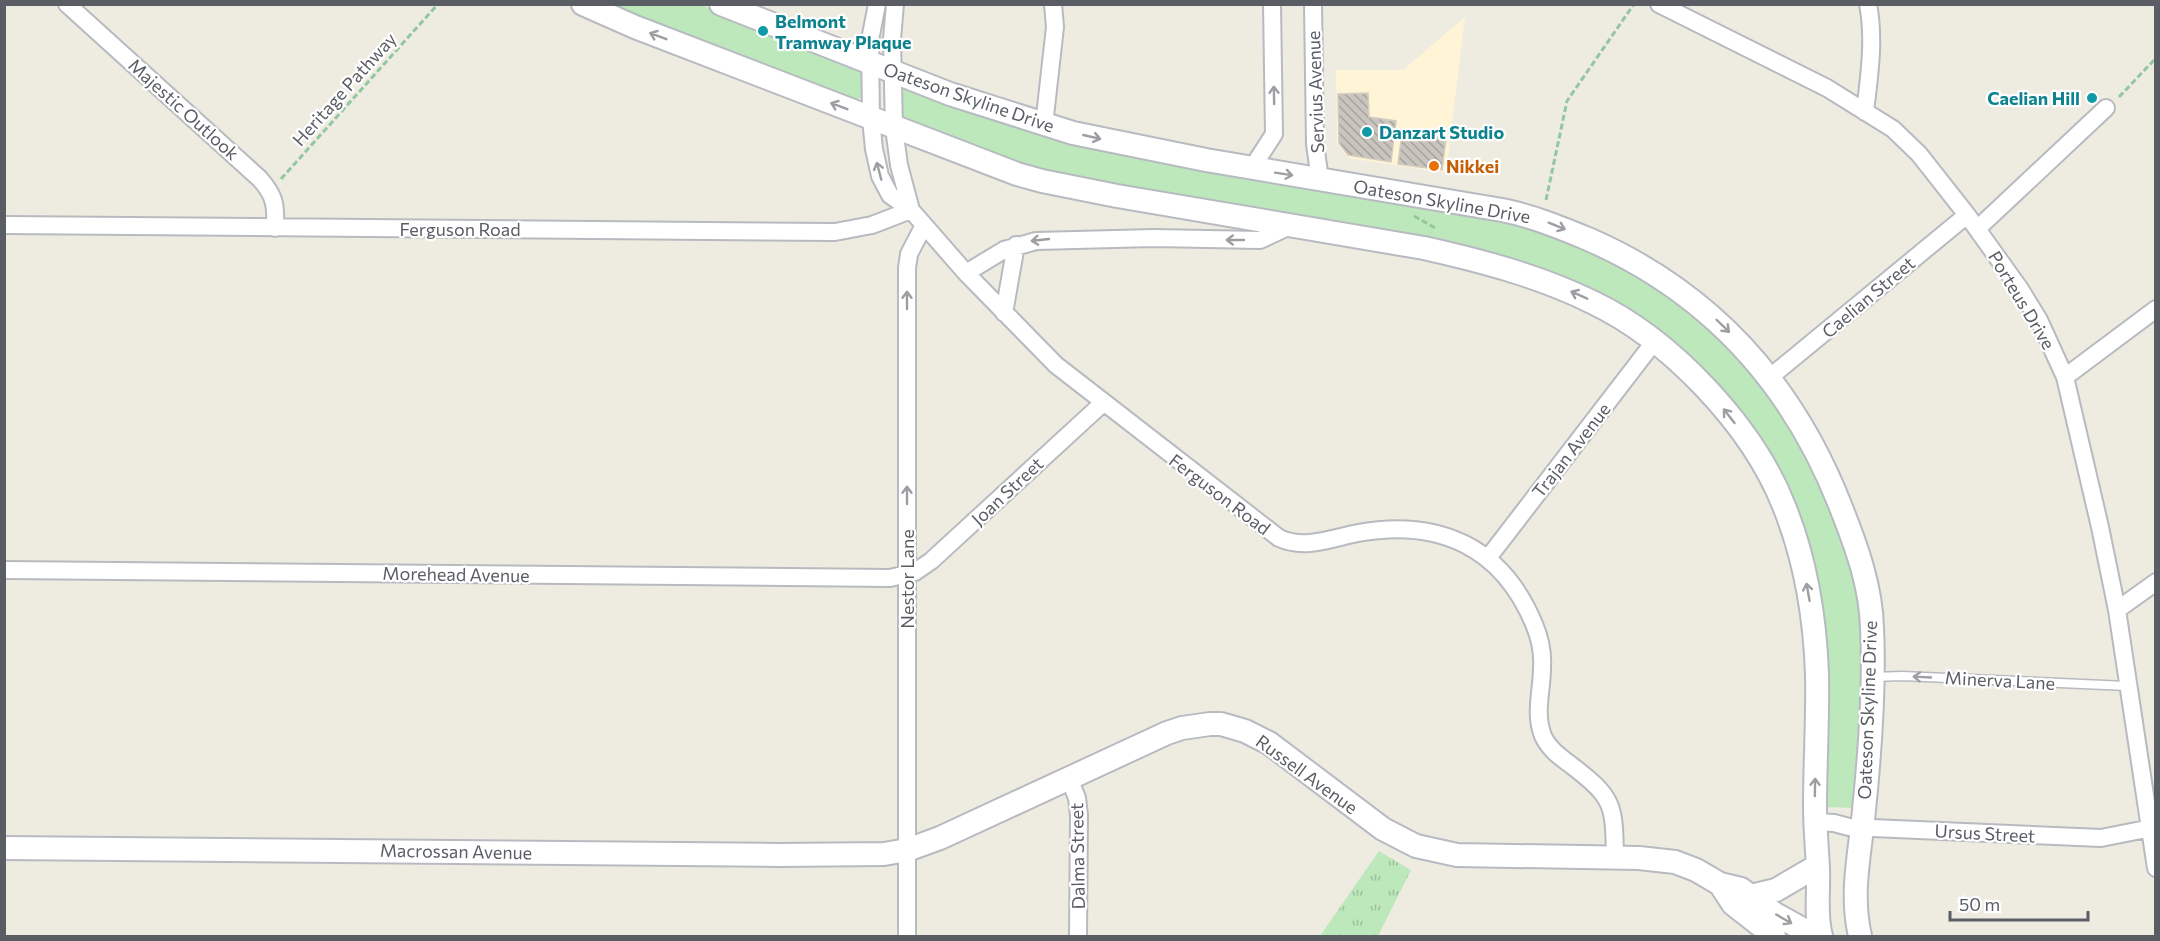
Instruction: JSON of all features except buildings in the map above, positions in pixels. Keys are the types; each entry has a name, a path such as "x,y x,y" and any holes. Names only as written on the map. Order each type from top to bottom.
{"main road":[{"path":"583,4 635,27 894,128 1042,182 1424,248 1508,268 1543,280 1594,303 1623,319 1654,342 1692,373 1744,436 1776,488 1792,529 1804,575 1815,651 1817,922 1821,936"},
{"name":"Oateson Skyline Drive","path":"721,4 950,94 1044,125 1140,148 1538,218 1622,255 1662,278 1710,314 1732,335 1769,378 1800,420 1839,501 1861,561 1872,627 1872,677 1862,827 1855,882 1855,912 1860,936"},
{"name":"Russell Avenue","path":"907,849 940,838 1147,741 1182,728 1221,724 1245,731 1269,743 1374,822 1416,846 1456,855 1652,858 1675,862 1696,870 1720,884"},
{"name":"Macrossan Avenue","path":"4,848 779,855 884,854 907,849"},
{"path":"1751,896 1776,890 1818,866"},
{"path":"1720,884 1741,889 1775,914 1811,936"},
{"path":"1720,884 1733,904 1774,936"}],"street":[{"name":"Majestic Outlook","path":"67,4 250,169 270,191"},
{"name":"Ferguson Road","path":"877,4 871,31 871,119 874,149 884,187 890,195 911,210 966,273 1056,365 1266,529 1287,542 1307,544 1371,531 1407,529 1443,534 1470,546 1488,558 1513,586 1534,623 1539,638 1542,668 1538,711 1543,735 1558,755 1593,782 1606,797 1614,821 1615,857"},
{"name":"Ferguson Road","path":"895,4 892,39 894,128 899,165 911,210"},
{"path":"1044,125 1055,27 1053,4"},
{"path":"1252,168 1274,134 1272,4"},
{"name":"Servius Avenue","path":"1313,4 1315,144 1320,180"},
{"name":"Porteus Drive","path":"1659,4 1827,88 1893,129 1919,154 1972,222 2020,289 2039,320 2065,377 2088,472 2117,610 2127,686 2152,828 2156,868"},
{"path":"1865,112 1871,53 1871,19 1868,4"},
{"name":"Caelian Street","path":"1769,378 1972,222 2106,108"},
{"path":"270,191 275,201 275,228"},
{"name":"Ferguson Road","path":"4,225 835,232 872,225 911,210"},
{"name":"Nestor Lane","path":"907,936 907,268 909,254 924,225"},
{"path":"966,273 983,261 1016,245 1051,239 1260,240 1290,226"},
{"path":"1004,313 1016,245"},
{"path":"2065,377 2156,309"},
{"name":"Trajan Avenue","path":"1488,558 1654,342"},
{"name":"Joan Street","path":"908,574 931,561 1103,403"},
{"name":"Morehead Avenue","path":"4,570 867,578 890,578 908,574"},
{"path":"2117,610 2156,582"},
{"name":"Dalma Street","path":"1069,778 1077,798 1079,815 1078,936"},
{"name":"Ursus Street","path":"1815,822 1862,827 2101,838 2152,828"}],"lane":[{"name":"Minerva Lane","path":"1872,677 1902,676 2127,686"}],"path":[{"name":"Heritage Pathway","path":"270,191 438,4"},
{"path":"1538,218 1547,198 1567,101 1634,4"},
{"path":"2106,108 2128,89 2156,58"},
{"path":"1405,212 1444,232"}],"shaded area":[{"path":"1465,17 1446,173 1348,158 1337,143 1336,70 1403,70"}],"green space":[{"path":"594,5 701,5 862,65 863,97 853,100"},
{"path":"919,89 1541,225 1678,296 1773,395 1845,532 1867,626 1856,808 1825,807 1822,622 1742,422 1576,287 1078,184 902,123 902,91"},
{"path":"1379,851 1411,870 1378,936 1320,936"}],"place":[{"name":"Belmont Tramway Plaque","path":"763,31"},
{"name":"Caelian Hill","path":"2092,98"},
{"name":"Danzart Studio","path":"1367,132"},
{"name":"Nikkei","path":"1434,166"}]}
